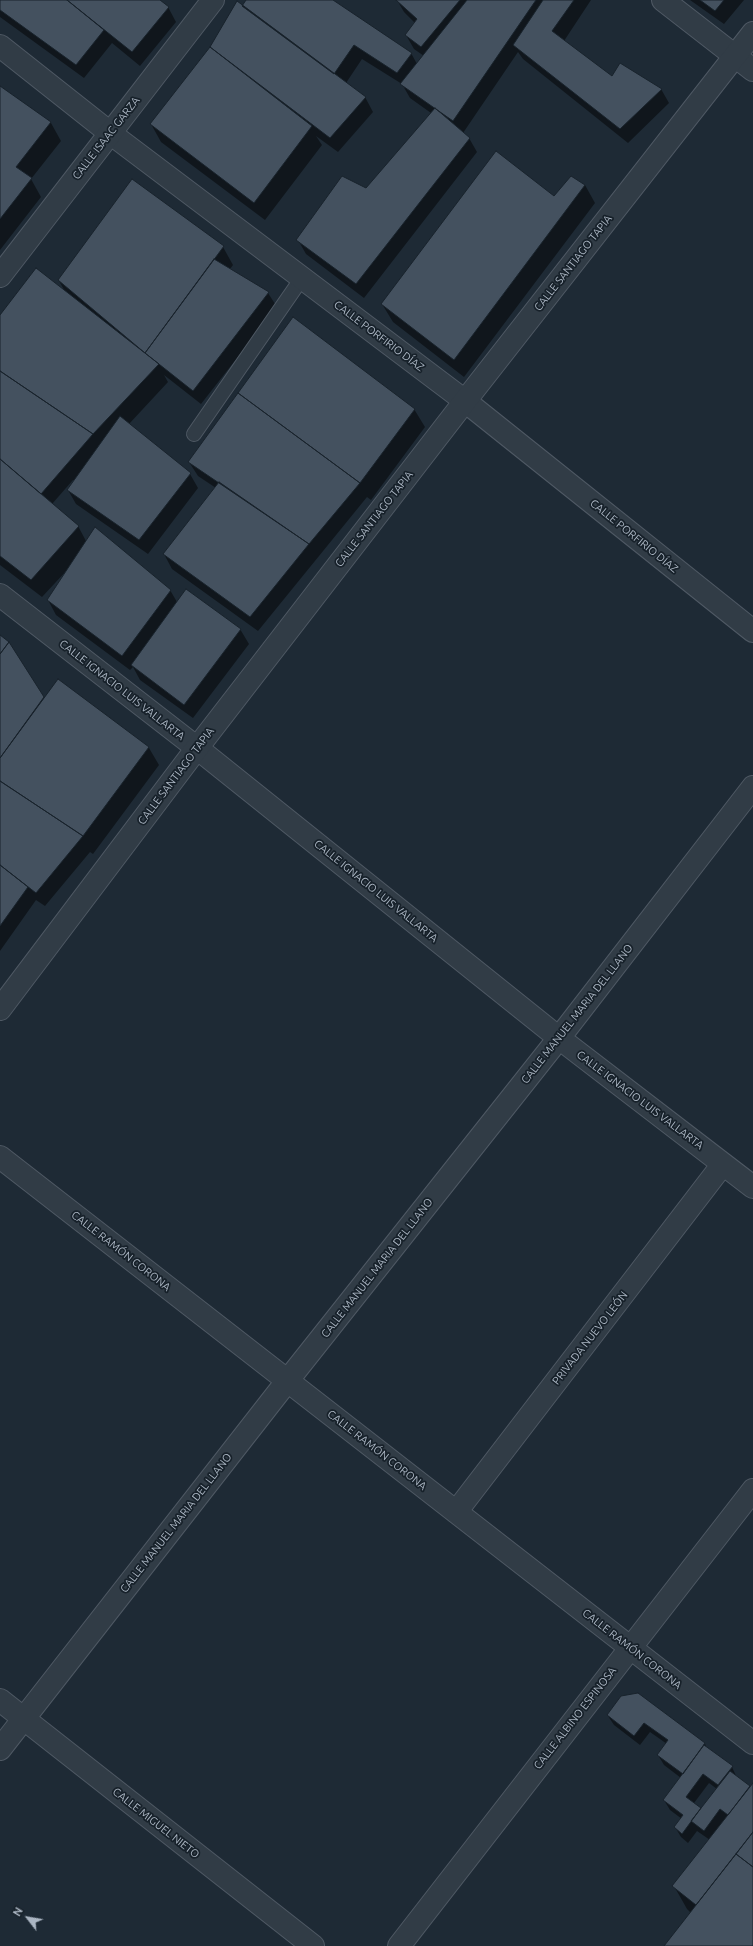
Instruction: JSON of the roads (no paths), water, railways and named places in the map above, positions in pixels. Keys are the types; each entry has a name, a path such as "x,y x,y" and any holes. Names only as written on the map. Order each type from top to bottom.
{"street":[{"name":"CALLE ISAAC GARZA","path":"0,276 213,0"},
{"path":"663,0 753,70"},
{"name":"CALLE SANTIAGO TAPIA","path":"0,1009 197,748 464,401 753,33"},
{"name":"CALLE PORFIRIO DÍAZ","path":"0,46 110,132 464,401 753,631"},
{"name":"CALLE IGNACIO LUIS VALLARTA","path":"0,595 197,748 559,1038 753,1187"},
{"name":"CALLE MANUEL MARIA DEL LLANO","path":"0,1749 288,1380 559,1038 753,787"},
{"name":"CALLE RAMÓN CORONA","path":"0,1156 753,1743"},
{"name":"PRIVADA NUEVO LEÓN","path":"456,1512 723,1164"},
{"name":"CALLE ALBINO ESPINOSA","path":"398,1946 753,1490"},
{"name":"CALLE MIGUEL NIETO","path":"0,1700 313,1946"}],"lane":[{"path":"194,434 302,278"}]}
